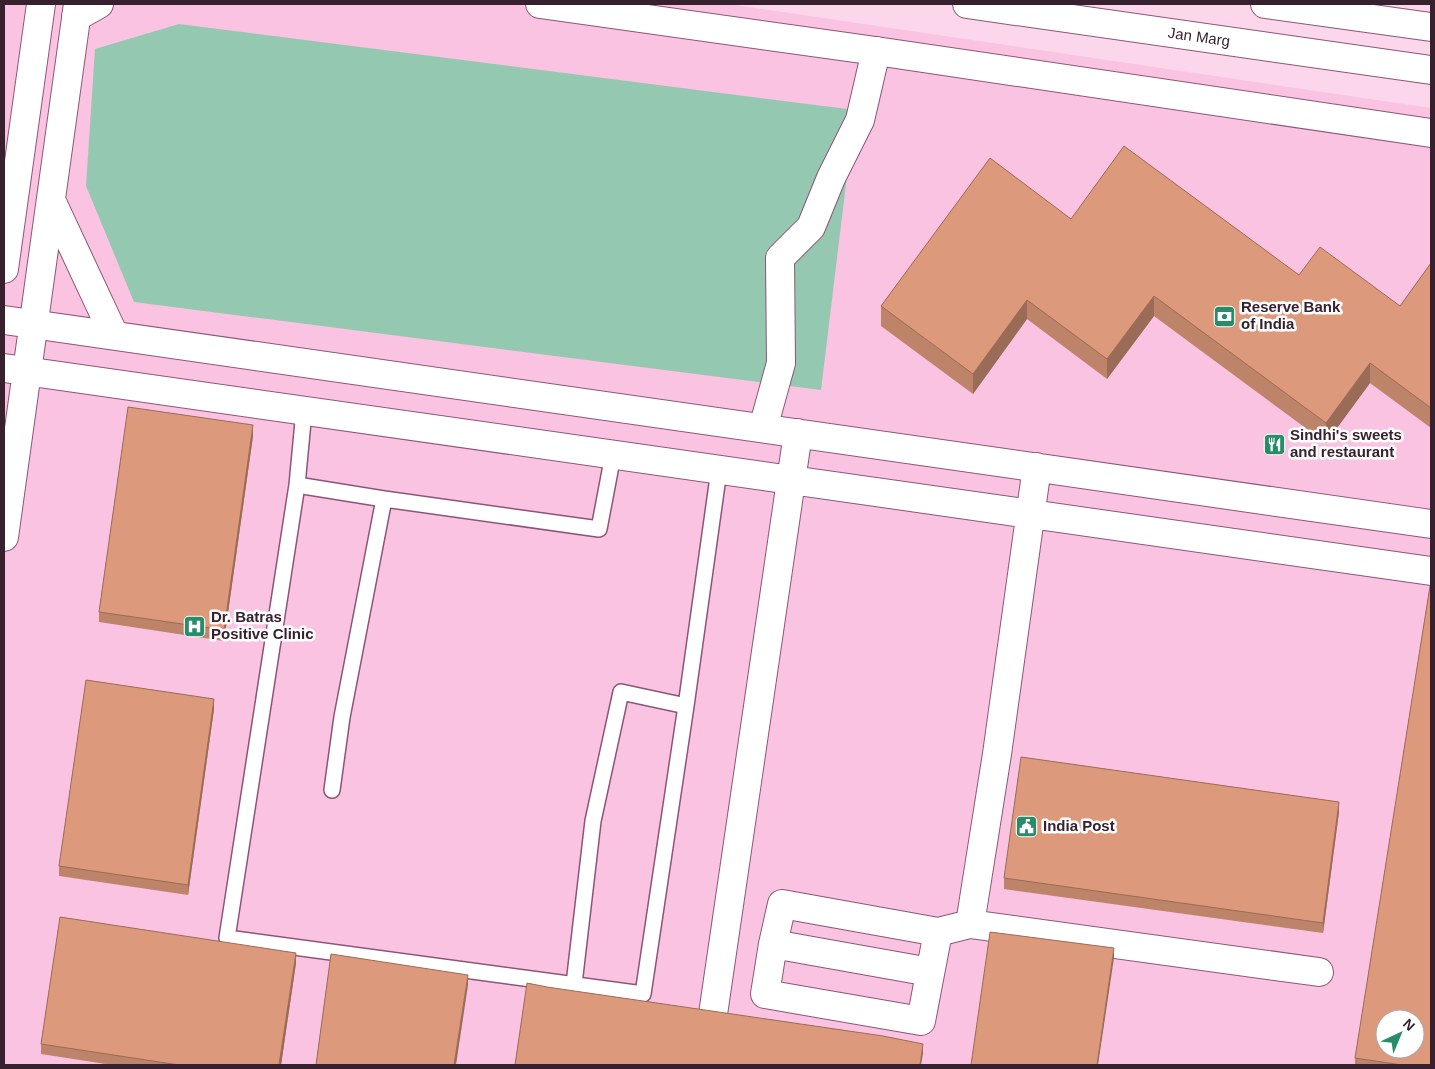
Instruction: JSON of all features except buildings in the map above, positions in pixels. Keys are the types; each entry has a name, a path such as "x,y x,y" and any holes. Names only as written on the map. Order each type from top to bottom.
{"street":[{"path":"4,269 9,196 41,4"},
{"path":"540,4 629,10 876,51 1431,133"},
{"name":"Jan Marg","path":"967,4 1431,70"},
{"path":"1264,4 1431,27"},
{"path":"4,537 15,370 34,324 51,200 84,8"},
{"path":"763,428 781,363 780,258 811,228 831,178 860,120 876,51"},
{"path":"51,200 114,335"},
{"path":"4,320 1431,524"},
{"path":"15,370 1431,571"},
{"path":"712,1022 798,433"},
{"path":"970,924 1037,467"},
{"path":"996,754 1025,759"},
{"path":"938,932 921,1021 765,994 782,904 938,932 970,924 1319,972"},
{"path":"773,944 930,972"}],"lane":[{"path":"304,410 297,485 226,938 643,994 719,470"},
{"path":"297,485 599,529 614,454"},
{"path":"332,790 342,717 384,499"},
{"path":"574,984 593,822 621,692 686,706"}],"shaded area":[{"path":"4,4 729,4 1431,108 1431,1065 4,1065"}],"green space":[{"path":"179,24 855,110 821,390 134,302 86,186 95,49"}],"place":[{"name":"Reserve Bank of India","path":"1225,316"},
{"name":"Sindhi's sweets and restaurant","path":"1274,444"},
{"name":"Dr. Batras Positive Clinic","path":"195,626"},
{"name":"India Post","path":"1027,826"}]}
